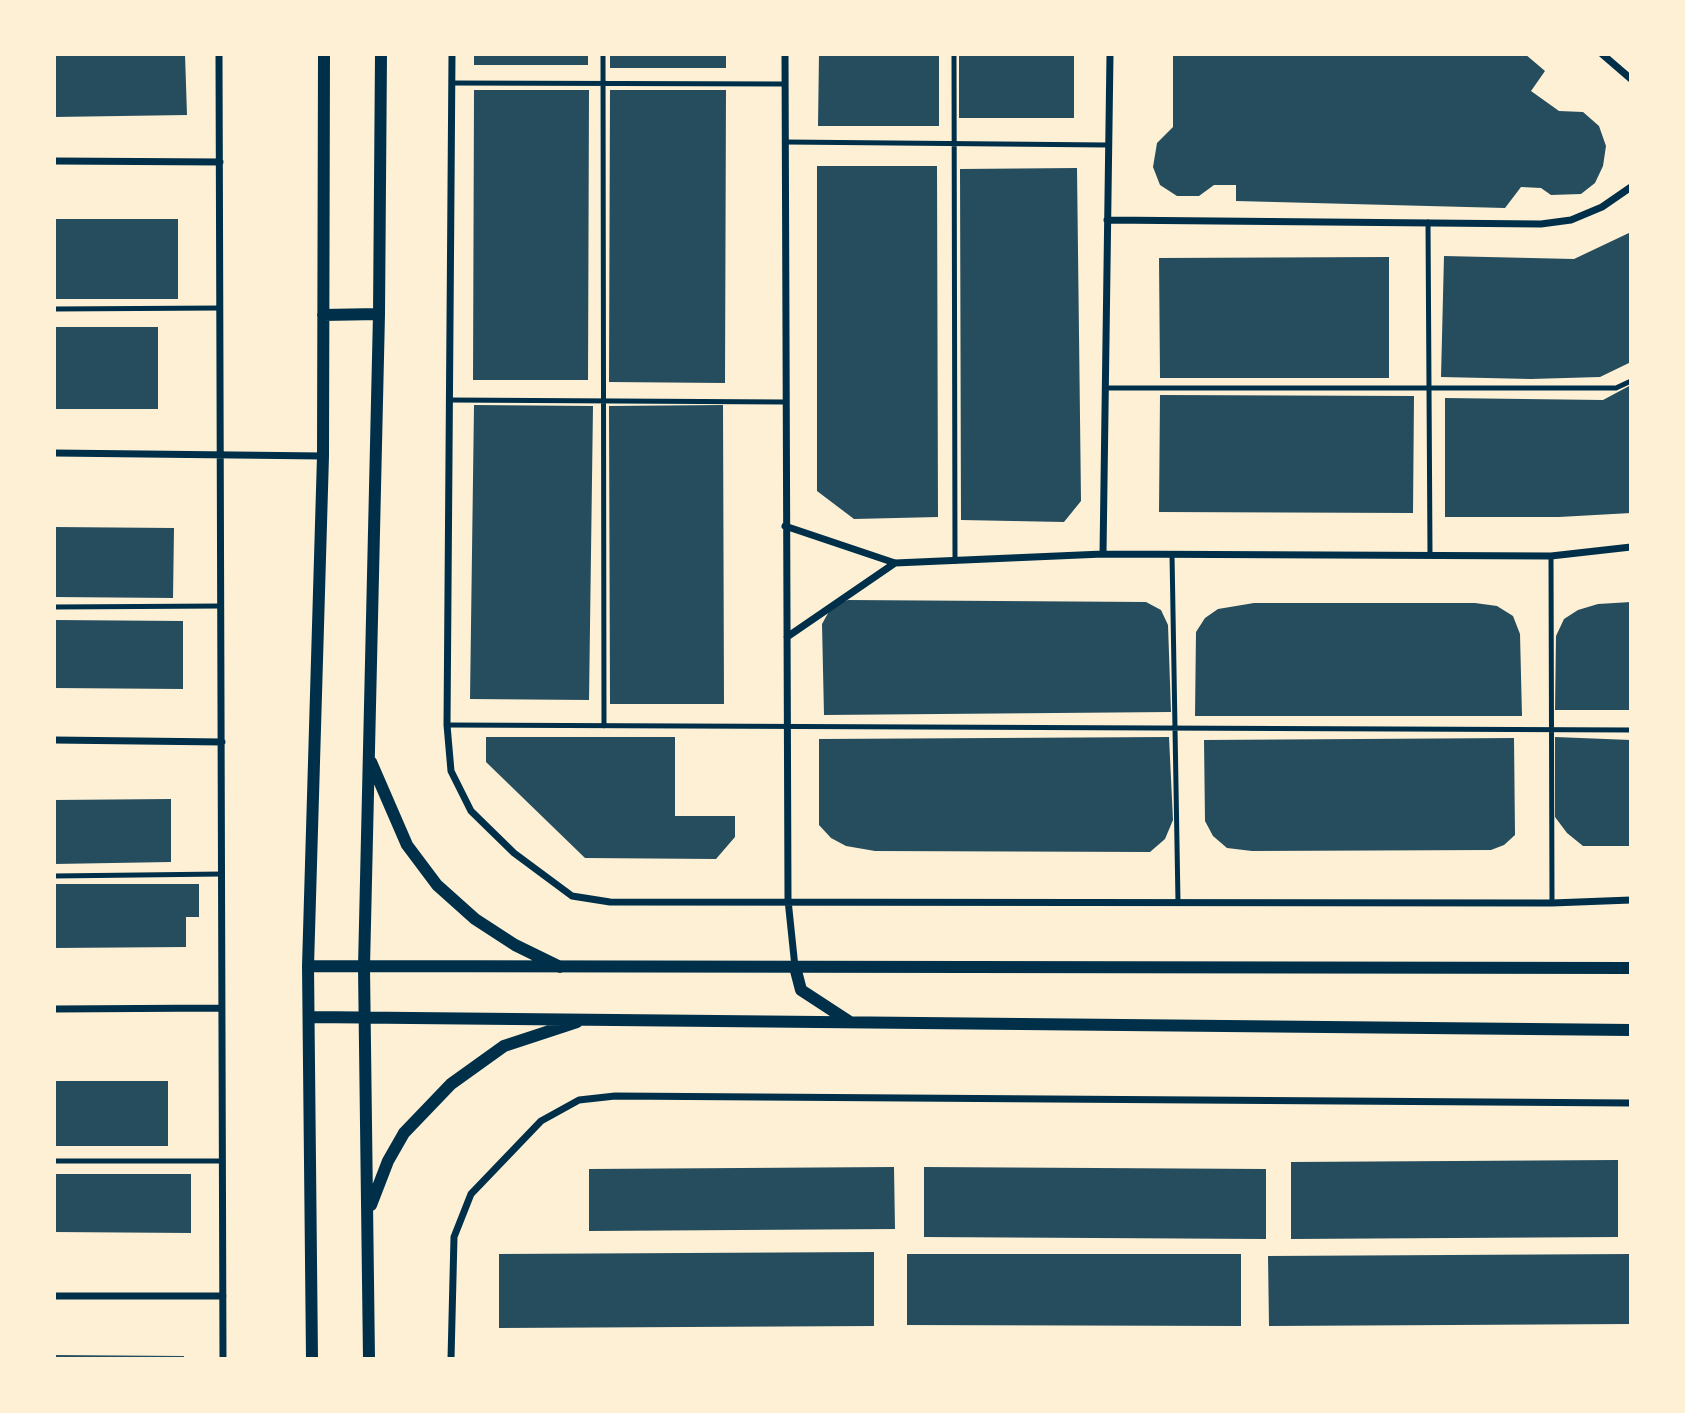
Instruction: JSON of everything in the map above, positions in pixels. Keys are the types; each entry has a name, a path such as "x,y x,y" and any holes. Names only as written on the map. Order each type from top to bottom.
{"street":[{"path":"219,54 223,1359"},
{"path":"312,1359 308,966 323,456 324,54"},
{"path":"369,1359 364,967 379,314 381,54"},
{"path":"453,54 447,725 451,771 471,811 514,853 572,896 610,902 788,900 1552,903 1631,900"},
{"path":"785,54 784,402 789,728 788,900 795,967 801,990 850,1022"},
{"path":"1103,554 1110,54"},
{"path":"1602,54 1631,79"},
{"path":"54,161 219,162"},
{"path":"1107,219 1541,224 1571,220 1602,207 1631,187"},
{"path":"323,315 379,314"},
{"path":"54,453 323,456"},
{"path":"785,526 895,563 1103,554 1551,556 1631,547"},
{"path":"788,637 895,563"},
{"path":"54,740 222,741"},
{"path":"370,758 407,845 437,885 475,919 515,945 564,969"},
{"path":"308,966 564,969 1631,968"},
{"path":"54,1009 222,1008"},
{"path":"310,1017 1631,1030"},
{"path":"368,1212 388,1161 404,1133 451,1084 504,1046 587,1019"},
{"path":"451,1359 454,1237 471,1194 541,1121 579,1100 629,1096 1631,1103"},
{"path":"54,1296 223,1296"}],"lane":[{"path":"603,54 604,726"},
{"path":"954,54 955,561"},
{"path":"452,83 784,84"},
{"path":"786,142 1107,145"},
{"path":"1427,222 1430,554"},
{"path":"54,309 220,309"},
{"path":"1107,388 1616,388 1631,381"},
{"path":"450,400 784,402"},
{"path":"1171,554 1178,902"},
{"path":"1551,556 1552,903"},
{"path":"54,607 221,606"},
{"path":"447,725 1631,730"},
{"path":"54,876 222,874"},
{"path":"54,1161 223,1161"}],"building":[{"path":"54,54 185,54 187,115 54,117"},
{"path":"474,54 588,54 588,65 474,65"},
{"path":"610,54 726,54 726,68 610,68"},
{"path":"819,54 939,54 939,126 818,126"},
{"path":"959,54 1074,54 1074,118 959,118"},
{"path":"1173,54 1525,54 1545,71 1531,91 1559,111 1583,112 1599,126 1606,146 1603,166 1595,183 1581,194 1551,195 1541,188 1521,187 1505,208 1236,201 1236,185 1214,185 1199,196 1177,196 1160,185 1153,167 1157,143 1173,127"},
{"path":"474,90 589,90 588,380 473,380"},
{"path":"610,90 726,90 725,383 609,382"},
{"path":"817,166 937,166 938,517 854,519 817,491"},
{"path":"1077,168 1081,501 1064,522 961,520 960,169"},
{"path":"54,219 178,219 178,299 54,299"},
{"path":"1631,232 1631,362 1600,377 1441,377 1444,256 1574,259"},
{"path":"1389,257 1389,378 1160,378 1159,258"},
{"path":"54,327 158,327 158,409 54,409"},
{"path":"1631,385 1631,513 1559,517 1445,517 1445,398 1603,400"},
{"path":"1160,395 1414,396 1413,513 1159,512"},
{"path":"474,405 593,406 589,700 470,699"},
{"path":"723,405 724,704 610,704 609,406"},
{"path":"54,527 174,528 173,598 54,597"},
{"path":"848,600 1146,602 1161,610 1168,625 1171,712 824,715 822,624 832,606"},
{"path":"1631,602 1631,710 1555,710 1556,636 1564,619 1578,610 1598,604"},
{"path":"1254,603 1475,603 1497,606 1513,616 1520,634 1522,716 1195,716 1196,632 1205,618 1218,609"},
{"path":"54,620 183,621 183,689 54,688"},
{"path":"486,737 675,737 675,816 735,816 735,837 716,859 585,858 486,762"},
{"path":"1169,737 1173,820 1165,839 1150,852 875,851 846,846 831,838 819,825 819,739"},
{"path":"1555,737 1631,740 1631,846 1583,846 1567,833 1555,817"},
{"path":"1514,738 1515,835 1504,845 1491,850 1252,851 1227,848 1213,836 1205,821 1204,740"},
{"path":"171,799 171,862 54,864 54,800"},
{"path":"54,884 199,884 199,917 186,917 186,947 54,948"},
{"path":"54,1081 168,1081 168,1146 54,1146"},
{"path":"1618,1160 1618,1237 1291,1239 1291,1162"},
{"path":"894,1167 895,1229 589,1231 589,1169"},
{"path":"924,1167 1266,1169 1266,1239 924,1237"},
{"path":"54,1174 191,1174 191,1233 54,1232"},
{"path":"874,1252 874,1326 499,1328 499,1254"},
{"path":"907,1254 1241,1254 1241,1326 907,1325"},
{"path":"1631,1254 1631,1324 1269,1326 1268,1256"},
{"path":"54,1355 184,1356 184,1359 54,1359"}]}
